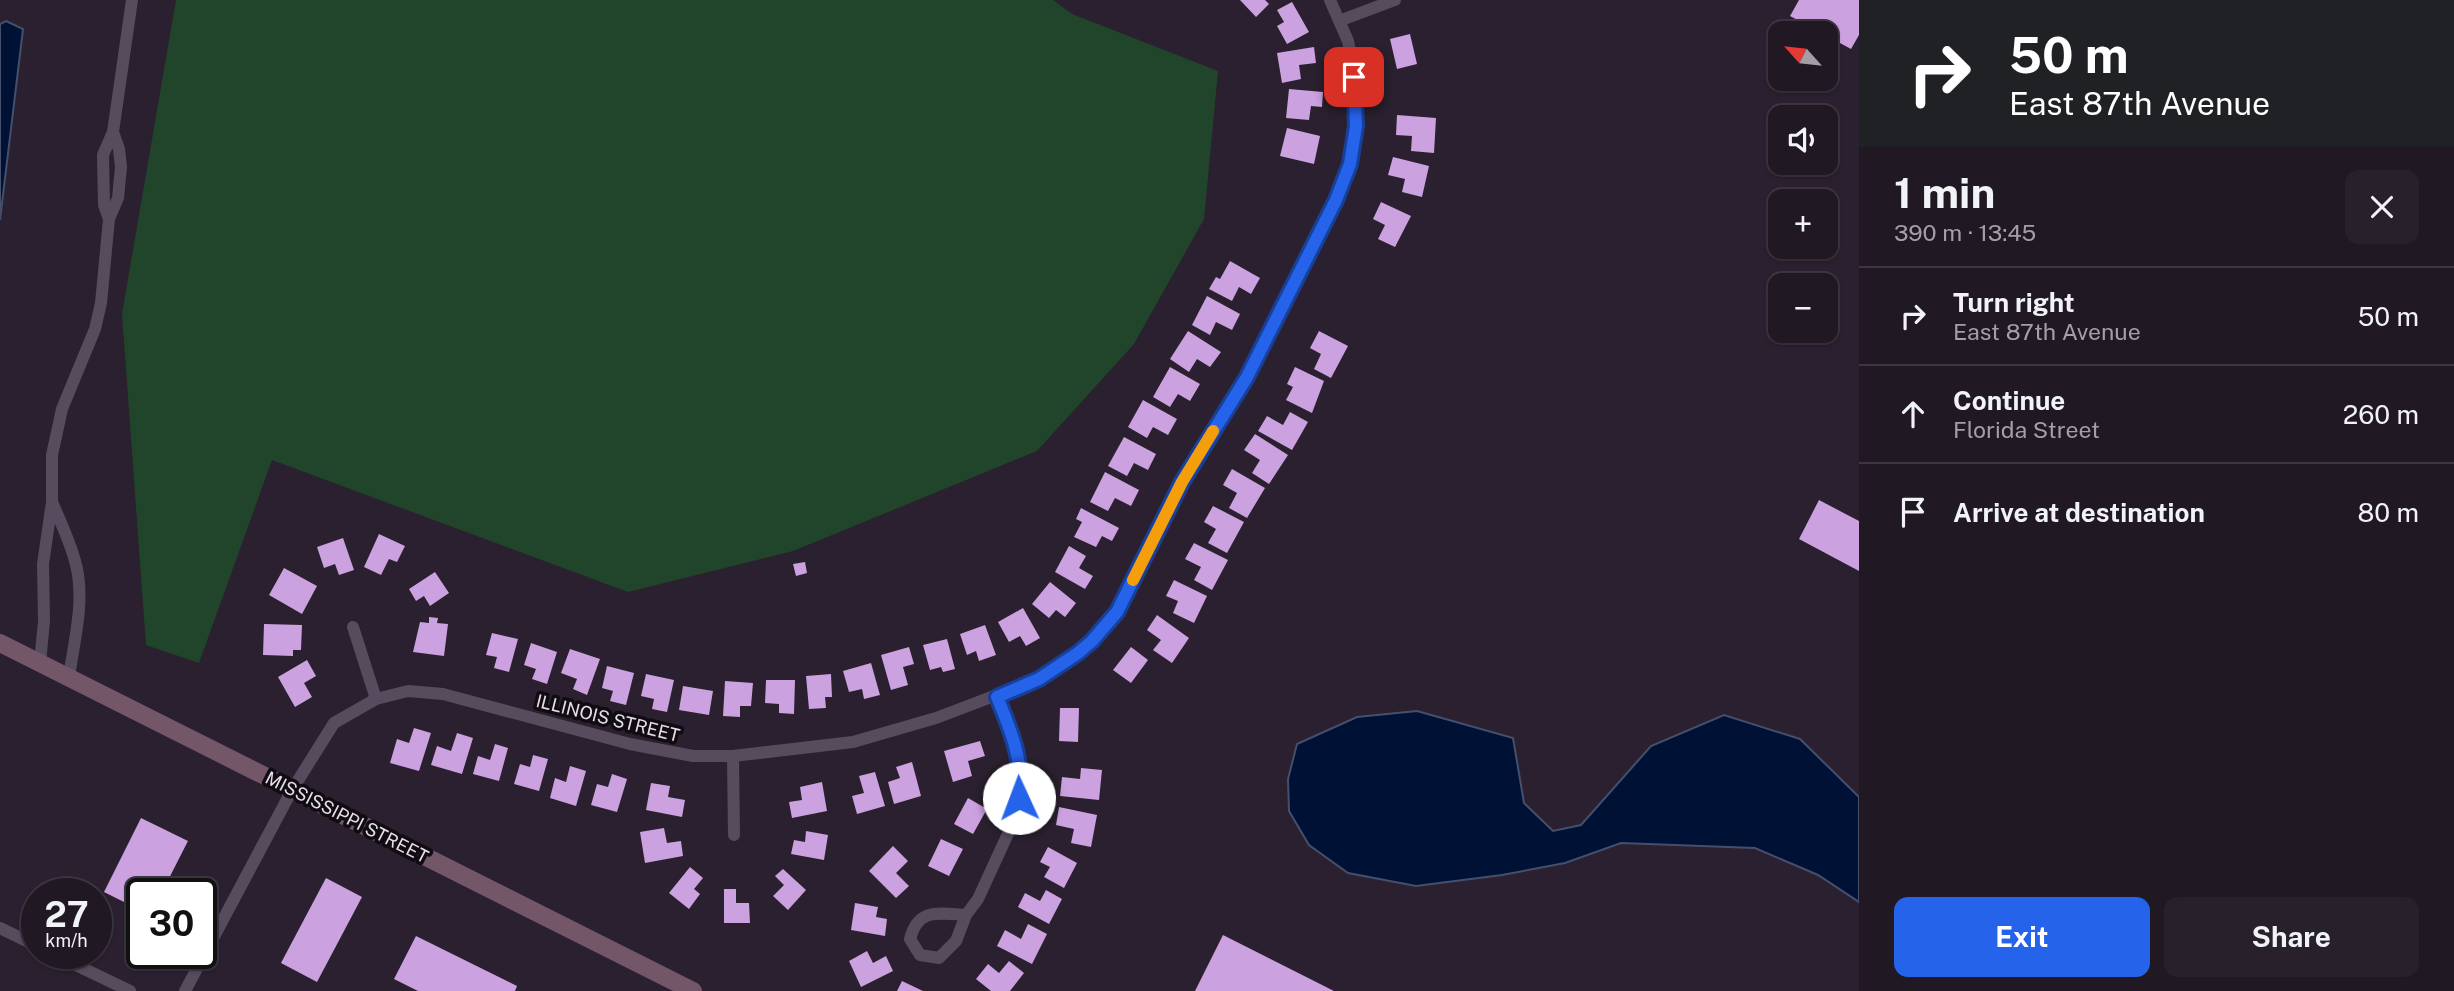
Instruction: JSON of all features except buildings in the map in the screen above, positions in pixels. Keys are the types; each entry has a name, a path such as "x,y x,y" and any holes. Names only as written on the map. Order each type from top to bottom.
{"street":[{"path":"109,219 104,205 103,155 113,132 132,0"},
{"name":"ILLINOIS STREET","path":"185,991 292,790 334,723 376,699 408,691 443,694 630,744 693,756 733,756 853,742 936,718 1039,679 1092,641 1117,612 1182,482 1247,377 1336,200 1350,164 1356,126 1354,77 1348,41 1330,0"},
{"path":"1339,21 1395,0"},
{"path":"40,663 44,621 43,564 52,502 52,455 62,409 95,329 109,219 118,198 121,167 120,149 113,132"},
{"path":"52,502 76,563 78,582 78,609 69,677"},
{"path":"353,627 376,699"},
{"name":"MISSISSIPPI STREET","path":"0,643 693,991"},
{"path":"965,915 939,913 923,916 914,925 910,939 920,955 939,958 956,941 965,915 978,900 1018,812 1021,784 1015,739 997,697"},
{"path":"733,756 734,835"},
{"path":"0,928 21,938"},
{"path":"85,969 130,991"}],"green space":[{"path":"176,0 1053,0 1072,14 1218,71 1204,219 1134,344 1037,451 793,551 628,592 272,460 199,663 146,645 122,314"}],"water":[{"path":"6,21 23,29 0,220 0,24"},
{"path":"1417,711 1513,738 1524,803 1553,831 1581,825 1651,746 1724,715 1800,739 1859,797 1859,902 1818,875 1755,848 1621,843 1565,863 1502,875 1416,886 1348,873 1309,845 1289,811 1288,779 1297,744 1357,717"}],"slow traffic":[{"path":"1133,580 1182,482 1213,431"}],"route":[{"path":"1019,798 1021,784 1015,739 997,697 1039,679 1078,653 1117,612 1182,482 1247,377 1336,200 1350,164 1356,126 1354,77"}]}
